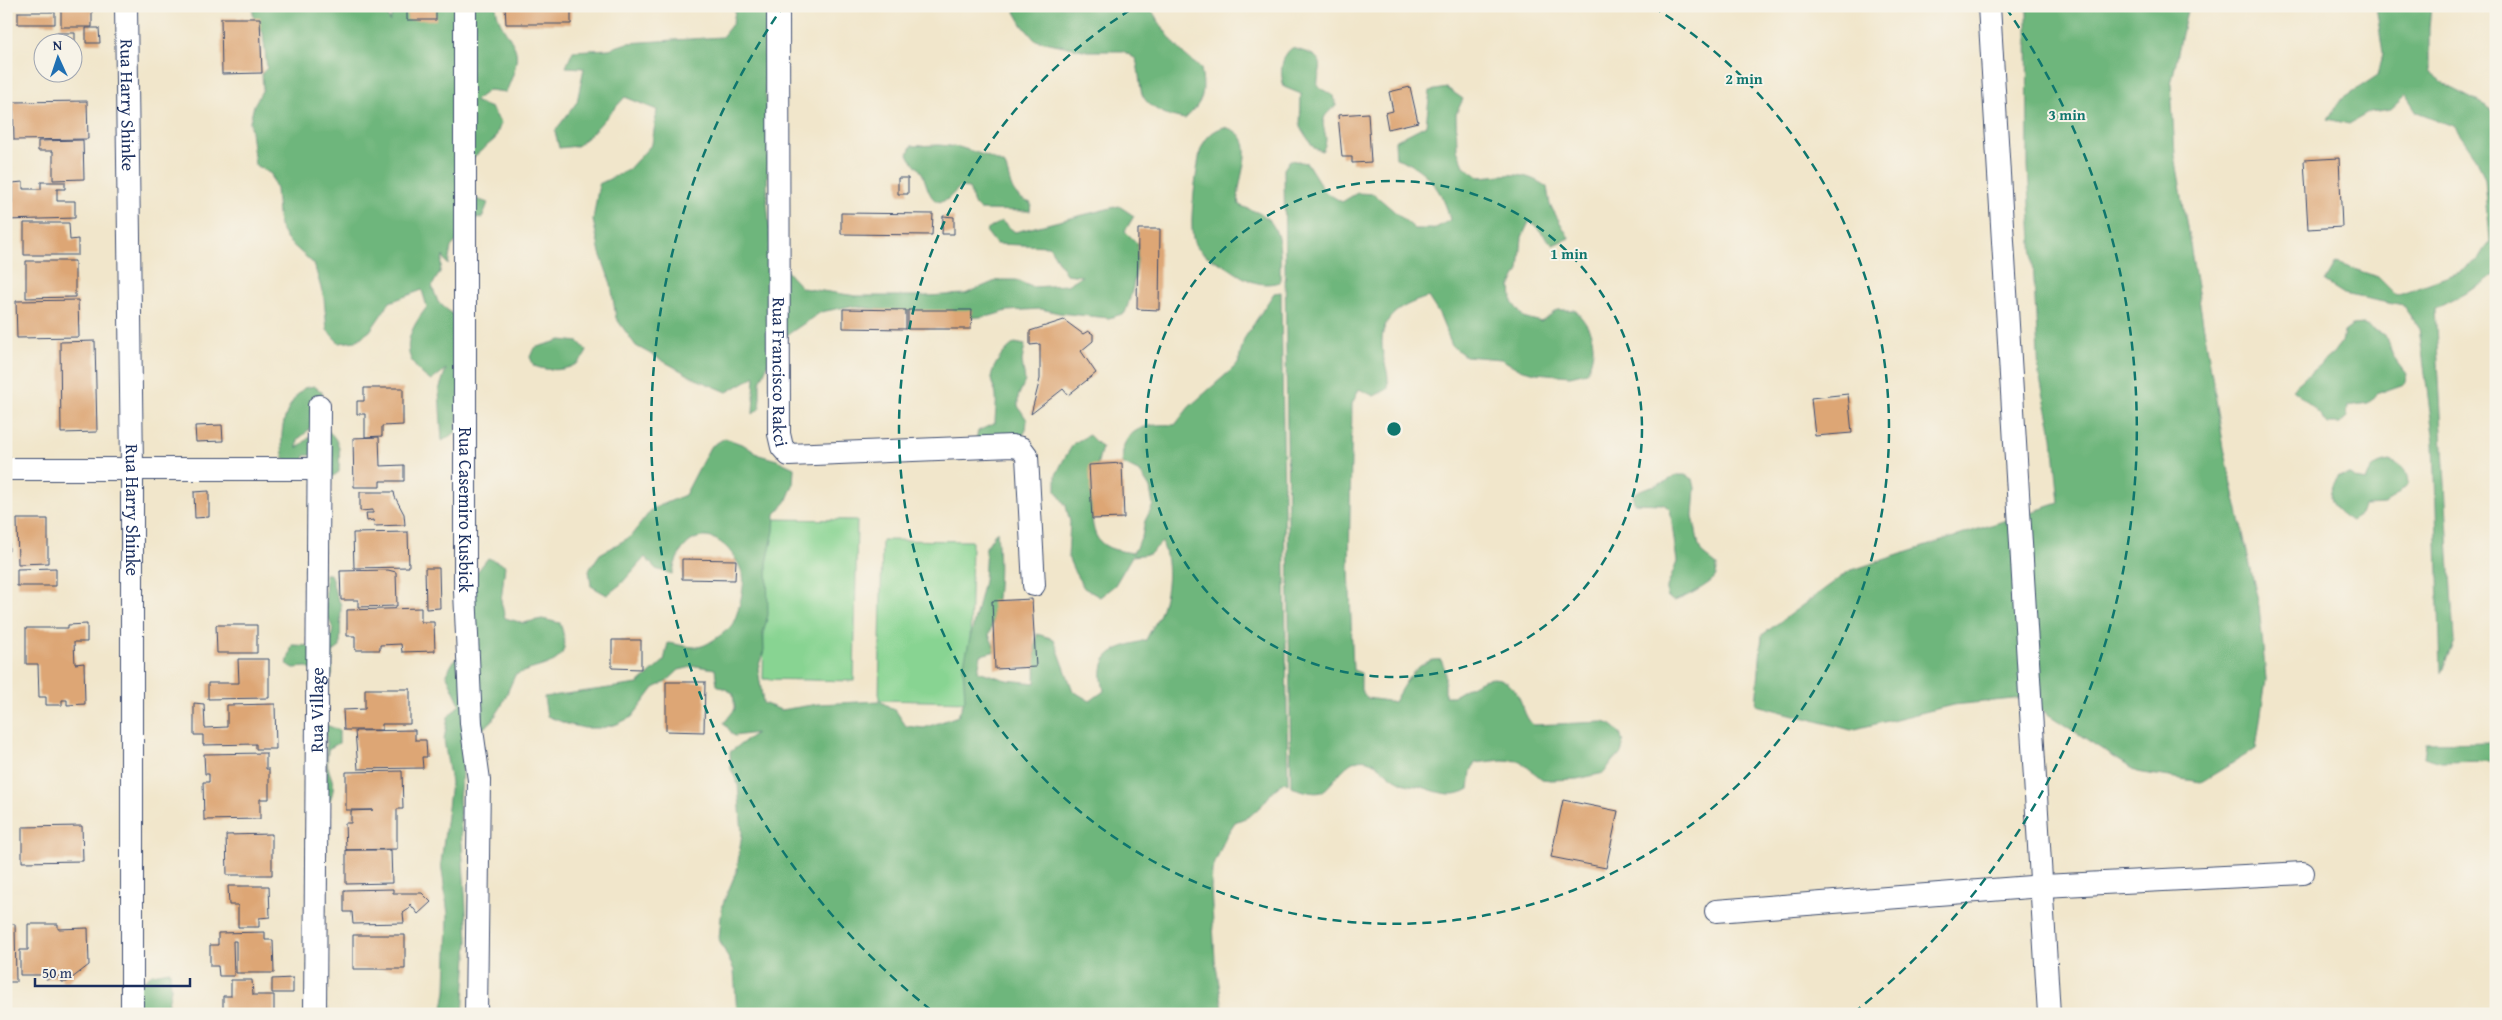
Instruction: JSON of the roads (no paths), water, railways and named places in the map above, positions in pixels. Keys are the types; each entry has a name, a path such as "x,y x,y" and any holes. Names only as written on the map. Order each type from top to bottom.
{"street":[{"name":"Rua Harry Shinke","path":"126,6 132,468 132,1014"},
{"name":"Rua Casemiro Kusbick","path":"465,6 465,591 471,723 479,780 476,1014"},
{"name":"Rua Francisco Rakci","path":"778,6 779,434 782,447 789,454 1012,446 1020,448 1027,456 1034,585"},
{"path":"1989,6 2043,886 2049,1014"},
{"name":"Rua Village","path":"314,1014 316,469 319,406"},
{"path":"6,469 316,469"},
{"path":"1716,911 2043,886 2302,873"}]}
